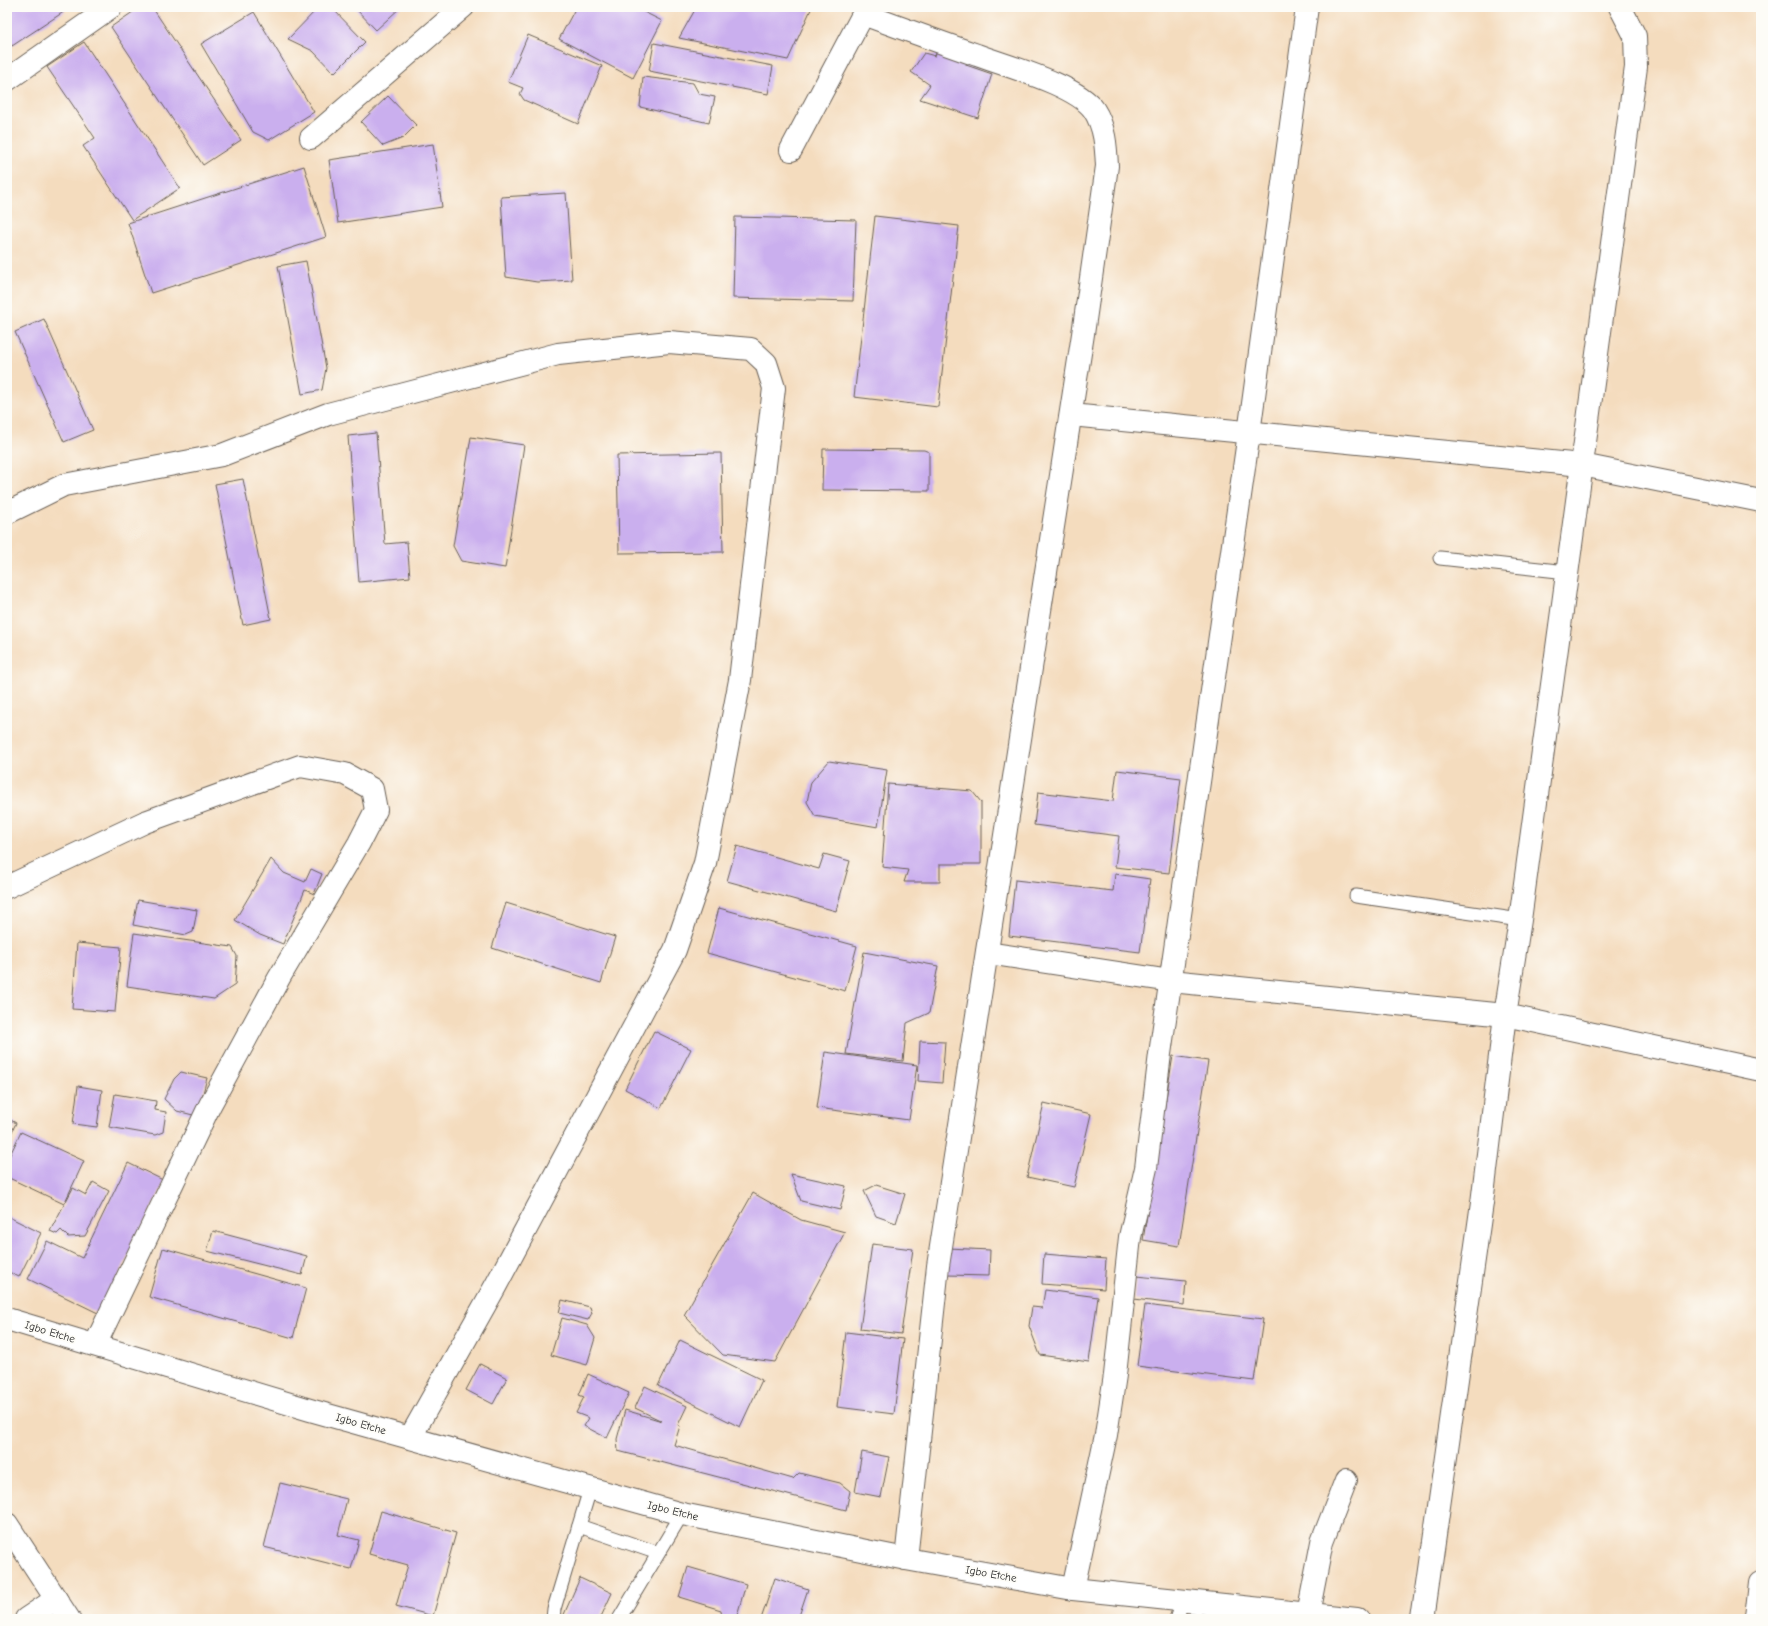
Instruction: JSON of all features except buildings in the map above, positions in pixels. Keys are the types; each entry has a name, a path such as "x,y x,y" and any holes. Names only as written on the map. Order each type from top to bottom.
{"street":[{"path":"7,80 111,7"},
{"path":"311,138 463,7"},
{"path":"1073,1589 1106,1435 1115,1375 1130,1237 1146,1168 1160,1054 1307,7"},
{"path":"1423,1619 1482,1203 1505,1015 1520,920 1636,66 1635,36 1620,7"},
{"path":"791,150 865,10 1051,82 1081,98 1094,110 1106,140 1108,166 1071,415 938,1266 906,1559"},
{"path":"7,513 64,486 222,455 328,414 558,354 669,342 751,349 766,363 774,388 740,680 705,863 675,950 495,1287 410,1438"},
{"path":"1071,415 1582,465 1761,501"},
{"path":"7,887 145,822 300,766 345,774 372,789 376,810 359,843 279,978 210,1105 96,1345"},
{"path":"987,953 1171,981 1505,1015 1761,1070"},
{"name":"Igbo Etche","path":"7,1319 410,1438 682,1514 906,1559 1180,1609 1308,1614 1357,1619"},
{"path":"1308,1614 1322,1542 1346,1480"},
{"path":"7,1524 69,1619"},
{"path":"1757,1619 1761,1583"},
{"path":"26,1619 56,1599"}],"lane":[{"path":"1440,558 1567,572"},
{"path":"1356,896 1520,920"},
{"path":"554,1619 554,1608 590,1488"},
{"path":"619,1619 682,1514"},
{"path":"579,1526 658,1554"}]}
